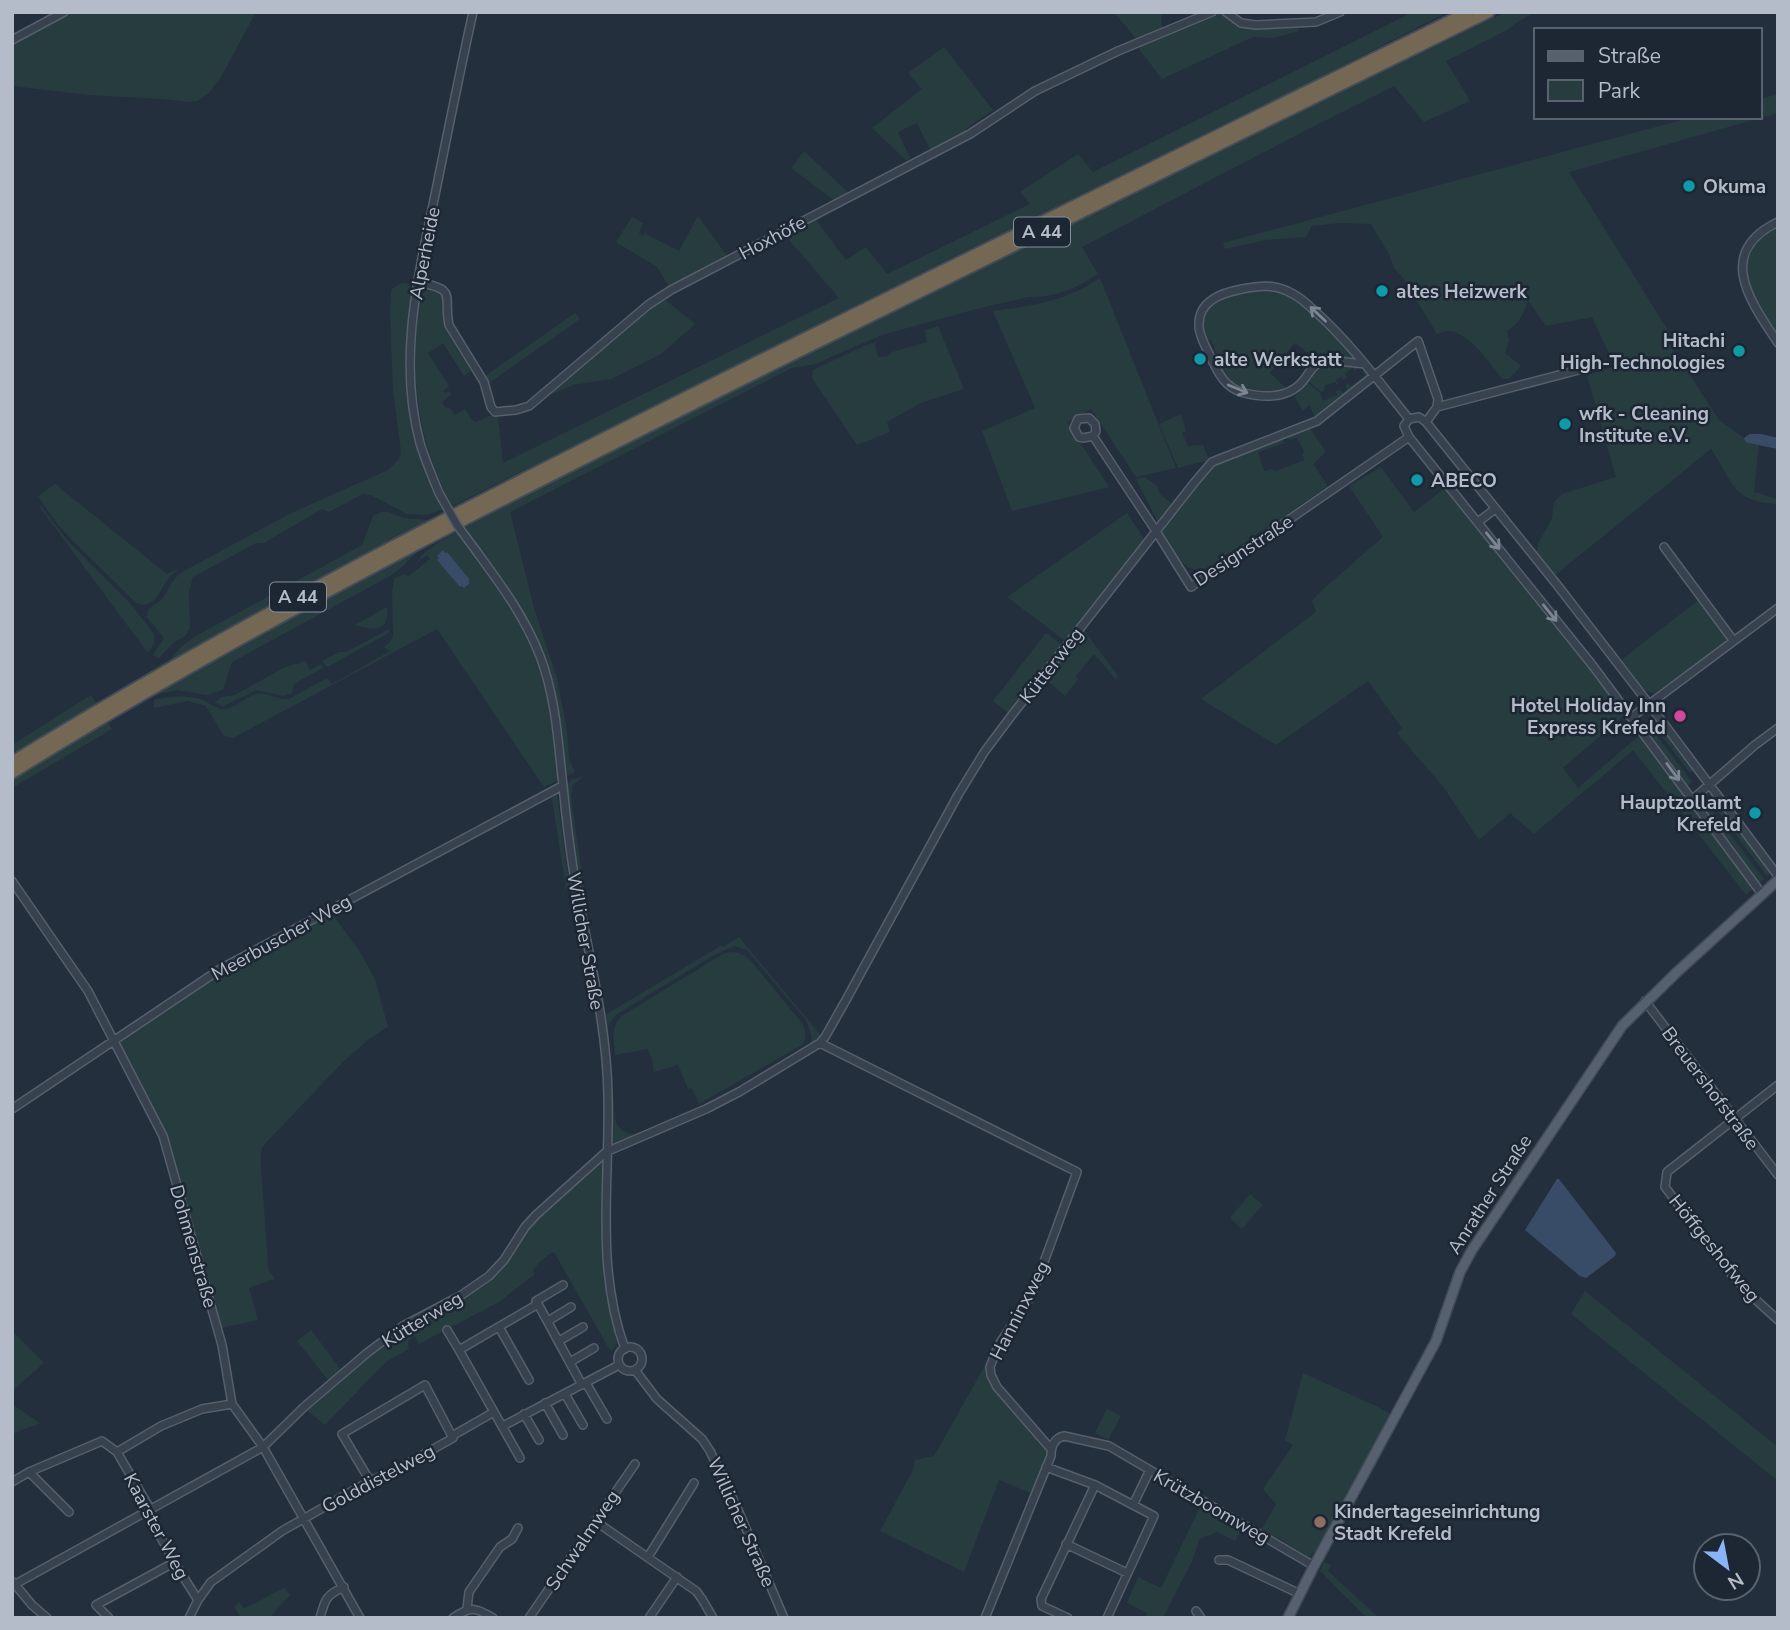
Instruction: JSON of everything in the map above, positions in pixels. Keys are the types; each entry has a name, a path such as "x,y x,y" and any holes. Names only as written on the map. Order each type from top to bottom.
{"highway":[{"name":"A 44","path":"12,762 218,641 463,509 1468,12"},
{"name":"A 44","path":"12,773 247,636 488,507 1489,12"}],"main road":[{"name":"Anrather Straße","path":"1288,1618 1436,1341 1460,1272 1472,1250 1598,1058 1645,1001 1778,878"}],"street":[{"path":"12,40 64,12"},
{"name":"Alperheide","path":"473,12 418,282 411,328 409,368 411,397 420,444 439,492 457,525 477,552"},
{"name":"Hoxhöfe","path":"418,282 438,286 446,293 449,325 484,382 495,412 529,406 648,306 671,290 970,134 1035,91 1118,51 1212,12"},
{"path":"1226,12 1241,23 1256,25 1316,22 1340,12"},
{"path":"1778,222 1755,237 1745,255 1742,271 1752,303 1778,343"},
{"path":"1364,364 1326,362 1318,364 1291,391 1268,395 1242,392 1228,385 1217,373 1200,335 1200,314 1205,304 1232,291 1261,285 1281,288 1300,298 1326,322 1364,364 1409,419"},
{"name":"Kütterweg","path":"13,1584 263,1447 304,1407 367,1353 403,1326 460,1296 489,1276 504,1260 536,1215 606,1152 706,1109 820,1043 985,751 1212,462 1317,421 1418,341 1438,399 1437,407"},
{"path":"1426,422 1437,407 1586,368"},
{"path":"1762,894 1690,801 1632,717 1409,438 1404,426 1409,419 1419,417 1426,422 1649,704 1778,878"},
{"name":"Designstraße","path":"1093,436 1191,587 1409,438"},
{"path":"1478,523 1495,509"},
{"path":"1664,547 1733,640"},
{"name":"Willicher Straße","path":"477,552 520,614 541,658 555,710 574,871 604,1050 608,1097 607,1265 614,1313 625,1349"},
{"path":"1632,717 1778,608"},
{"path":"1690,801 1778,728"},
{"name":"Meerbuscher Weg","path":"12,1109 222,968 562,786"},
{"name":"Dohmenstraße","path":"12,881 88,991 163,1136 222,1345 232,1404 263,1447 360,1618"},
{"name":"Breuershofstraße","path":"1645,1001 1778,1175"},
{"name":"Hanninxweg","path":"820,1043 1077,1172 1037,1281 1028,1301 998,1346 990,1367 997,1387 1051,1449"},
{"name":"Höffgeshofweg","path":"1778,1085 1667,1172 1665,1187 1732,1275 1778,1320"},
{"path":"459,1350 538,1304 537,1301 563,1285"},
{"path":"538,1304 570,1362 607,1419"},
{"path":"548,1321 571,1307"},
{"path":"559,1341 583,1327"},
{"path":"499,1328 528,1380"},
{"path":"447,1330 520,1458"},
{"path":"570,1362 594,1348"},
{"path":"634,1348 640,1353 641,1364 635,1370 626,1370 620,1364 619,1356 625,1349 634,1348"},
{"path":"503,1426 620,1364"},
{"name":"Willicher Straße","path":"635,1370 657,1399 702,1439 710,1451 784,1618"},
{"path":"370,1481 342,1434 425,1385 452,1437"},
{"path":"565,1394 583,1425"},
{"path":"545,1403 563,1435"},
{"path":"12,1482 102,1441 117,1452 141,1437 202,1409 232,1404"},
{"name":"Golddistelweg","path":"189,1618 211,1582 282,1531 370,1481 392,1472 494,1412"},
{"path":"524,1414 539,1440"},
{"name":"Krützboomweg","path":"1051,1449 1055,1442 1064,1436 1109,1446 1314,1566"},
{"path":"985,1618 1051,1455 1051,1449"},
{"name":"Kaarster Weg","path":"117,1452 149,1507 149,1516 198,1600"},
{"name":"Schwalmweg","path":"529,1618 635,1464"},
{"path":"1046,1467 1095,1485 1154,1516 1107,1618"},
{"path":"29,1472 69,1512"},
{"path":"1133,1505 1148,1474"},
{"path":"648,1557 694,1483"},
{"path":"1068,1618 1042,1606 1040,1601 1095,1485"},
{"path":"595,1521 696,1591 713,1618"},
{"path":"467,1608 469,1592 500,1546 512,1539 518,1528"},
{"path":"1066,1544 1127,1573"},
{"path":"1219,1560 1228,1560 1300,1594"},
{"path":"109,1618 96,1605 175,1562"},
{"path":"649,1618 677,1577"},
{"path":"13,1584 47,1618"},
{"path":"320,1618 324,1600 344,1587"},
{"path":"453,1618 467,1608 478,1609 491,1617"}],"green space":[{"path":"68,12 256,12 221,77 209,93 197,101 89,95 12,86 12,43"},
{"path":"1114,12 1161,12 1162,27 1160,31 1137,40"},
{"path":"1223,12 1241,27 1296,26 1299,31 1274,38 1253,37 1162,79 1136,45"},
{"path":"1413,12 1448,12 452,506 430,454 418,402 416,349 421,293 428,290 441,294 444,303 443,316 451,338 471,371 464,376 443,343 428,353 449,386 443,391 452,394 442,402 455,415 465,409 476,422 489,416 498,417 503,463 839,298 783,233 814,217 846,260 866,247 887,274 1030,204 1020,192 1078,154 1093,172"},
{"path":"1506,12 1535,12 1507,30 1446,61 1470,101 1424,122 1394,86 1082,247 1098,274 1073,288 1056,294 1028,297 969,311 882,335 815,364 792,368 510,512 534,608 557,678 567,730 569,758 575,772 544,787 437,629 233,738 224,736 206,706 188,701 154,708 154,700 178,697 197,698 227,709 257,694 289,699 327,678 332,684 390,651 384,647 393,636 394,579 404,574 409,576 430,559 427,555 415,564 423,554 442,540 727,393"},
{"path":"944,47 993,110 965,129 968,132 931,151 917,123 898,132 911,160 908,162 872,128 922,89 908,73"},
{"path":"1778,94 1778,113 1762,118 1762,98"},
{"path":"1686,119 1757,119 1569,172 1671,335 1666,338 1719,420 1745,441 1759,445 1754,492 1778,499 1778,504 1751,499 1742,494 1730,481 1711,449 1554,576 1536,553 1552,518 1554,502 1562,494 1616,477 1587,375 1615,367 1592,317 1546,326 1528,300 1520,318 1507,331 1509,340 1505,353 1521,366 1509,379 1502,379 1478,349 1463,336 1448,331 1437,334 1394,268 1371,224 1312,226 1306,237 1266,240 1225,249 1223,243"},
{"path":"804,151 849,193 835,201 791,168"},
{"path":"698,216 728,257 670,288 657,267 616,242 632,217 643,223 639,233 643,236 644,233 679,251"},
{"path":"1778,226 1778,335 1753,292 1747,264 1751,250 1761,238"},
{"path":"780,234 732,263 663,298 695,324 661,354 611,379 573,385 548,396 650,306 662,298"},
{"path":"1100,278 1176,468 1136,477 1091,409 1067,422 1109,487 1012,511 982,431 1035,408 993,311 1062,297"},
{"path":"402,283 408,284 414,295 407,342 415,433 431,484 444,509 427,515 407,514 371,495 363,494 329,512 322,509 264,543 256,543 193,577 189,591 190,629 159,658 153,655 164,638 147,617 148,610 162,599 175,578 289,514 388,470 399,459 401,452 393,390 390,312 391,292"},
{"path":"1258,288 1278,290 1301,302 1322,320 1356,359 1317,360 1295,343 1270,373 1288,390 1256,393 1232,387 1217,367 1221,366 1211,340 1205,341 1204,316 1208,307 1224,296"},
{"path":"575,313 580,319 489,383 485,376"},
{"path":"938,326 964,389 921,403 887,422 890,432 857,445 812,378 813,370 877,342 875,345 878,357 888,356 892,352 927,342 925,330"},
{"path":"1324,365 1358,368 1355,371 1352,368 1345,374 1347,377 1344,380 1341,377 1336,380 1339,384 1335,382 1324,386 1325,390 1321,392 1307,380 1317,368"},
{"path":"1364,371 1370,377 1316,419 1309,405 1303,411 1295,397 1307,382 1320,393 1323,401 1337,395 1336,391 1343,393 1348,383 1351,386 1365,375"},
{"path":"1181,414 1186,431 1182,433 1188,446 1203,445 1209,460 1178,468 1159,424"},
{"path":"1309,427 1326,452 1313,464 1328,486 1209,567 1200,570 1185,565 1161,527 1212,464 1283,437 1284,443 1258,452 1264,471 1275,471 1305,460 1302,455 1304,451 1297,438 1289,440 1287,435"},
{"path":"1381,467 1414,512 1446,487 1626,714 1563,768 1578,788 1641,734 1685,796 1684,807 1699,813 1754,888 1746,895 1633,750 1534,834 1510,813 1479,840 1444,788 1397,733 1402,728 1368,681 1276,745 1201,699 1316,612 1312,601 1383,537 1349,486"},
{"path":"1145,477 1157,486 1160,494 1174,506 1159,524 1136,479"},
{"path":"55,484 167,574 181,567 151,602 135,602 58,525 38,496"},
{"path":"39,506 69,542 130,603 154,634 154,643 148,653"},
{"path":"381,512 404,518 429,520 289,594 166,664 182,646 196,636 362,545 373,516"},
{"path":"1127,513 1145,540 1068,640 1064,640 1007,597"},
{"path":"1147,545 1084,628 1118,676 1116,679 1094,654 1075,677 1078,679 1065,696 1044,678 1016,713 1017,716 1015,712 1017,709"},
{"path":"422,547 390,576 232,662 223,690 207,695 177,690 154,695 155,692"},
{"path":"1700,599 1724,633 1727,642 1654,694 1642,689 1621,660"},
{"path":"387,607 386,621 379,628 355,625"},
{"path":"389,629 389,633 327,667 322,661 339,652 346,652"},
{"path":"1046,633 1062,647 1010,714 993,701"},
{"path":"305,661 310,670 321,664 323,668 294,684 292,693 283,696 256,690 226,705 215,702 222,697 235,695 285,667"},
{"path":"91,695 112,729 12,788 12,745"},
{"path":"1660,721 1696,769 1690,773 1654,726"},
{"path":"1649,725 1692,782 1686,787 1643,729"},
{"path":"583,777 572,786 571,797 583,894 605,1015 739,937 823,1038 705,1107 810,1044 812,1037 806,1020 747,950 734,946 716,954 617,1014 610,1022 608,1027 615,1119 621,1129 627,1133 639,1134 698,1110 611,1147 610,1097 565,788 572,779"},
{"path":"557,794 570,890 566,889 552,799"},
{"path":"1720,802 1772,872 1767,876 1714,806"},
{"path":"1709,806 1764,879 1758,884 1703,810"},
{"path":"333,915 360,952 375,979 388,1027 369,1039 342,1063 262,1147 268,1264 275,1279 249,1288 258,1320 220,1328 166,1134 119,1042 221,974"},
{"path":"730,952 742,954 751,961 801,1022 806,1036 802,1045 699,1104 692,1088 688,1089 678,1065 654,1072 647,1049 615,1055 614,1029 623,1015"},
{"path":"601,1161 604,1164 613,1325 617,1343 611,1352 554,1252 537,1265 533,1270 535,1274 499,1302 419,1344 414,1336 408,1342 409,1349 386,1362 325,1425 305,1409 356,1364 400,1331 481,1285 532,1221"},
{"path":"1250,1194 1263,1205 1242,1229 1230,1218"},
{"path":"1585,1291 1778,1447 1778,1481 1571,1314"},
{"path":"311,1330 341,1370 328,1380 297,1341"},
{"path":"12,1331 44,1363 12,1391"},
{"path":"991,1355 991,1379 1049,1450 1049,1456 1033,1494 999,1480 964,1572 880,1531 913,1470 915,1460 934,1456"},
{"path":"1303,1373 1393,1415 1318,1554 1313,1552 1310,1557 1262,1529 1276,1504 1263,1489 1293,1445 1285,1440"},
{"path":"12,1404 40,1423 12,1434"},
{"path":"1107,1409 1121,1416 1108,1440 1095,1433"},
{"path":"1202,1503 1243,1526 1235,1541 1217,1532 1200,1539 1163,1618 1146,1618 1147,1613 1127,1603 1138,1577 1161,1588"},
{"path":"1324,1562 1331,1565 1328,1571 1379,1618 1367,1618 1320,1571"},
{"path":"285,1588 290,1595 269,1618 241,1618 234,1607 239,1602 244,1608"}],"water":[{"path":"1750,434 1778,438 1778,449 1748,443 1744,438"},
{"path":"443,550 470,580 464,588 460,587 437,560"},
{"path":"1557,1179 1616,1253 1586,1278 1580,1276 1525,1230"}],"place":[{"name":"Okuma","path":"1689,186"},
{"name":"altes Heizwerk","path":"1382,291"},
{"name":"Hitachi High-Technologies","path":"1739,351"},
{"name":"alte Werkstatt","path":"1200,359"},
{"name":"wfk - Cleaning Institute e.V.","path":"1565,424"},
{"name":"ABECO","path":"1417,480"},
{"name":"Hotel Holiday Inn Express Krefeld","path":"1680,716"},
{"name":"Hauptzollamt Krefeld","path":"1755,813"},
{"name":"Kindertageseinrichtung Stadt Krefeld","path":"1320,1522"}]}
